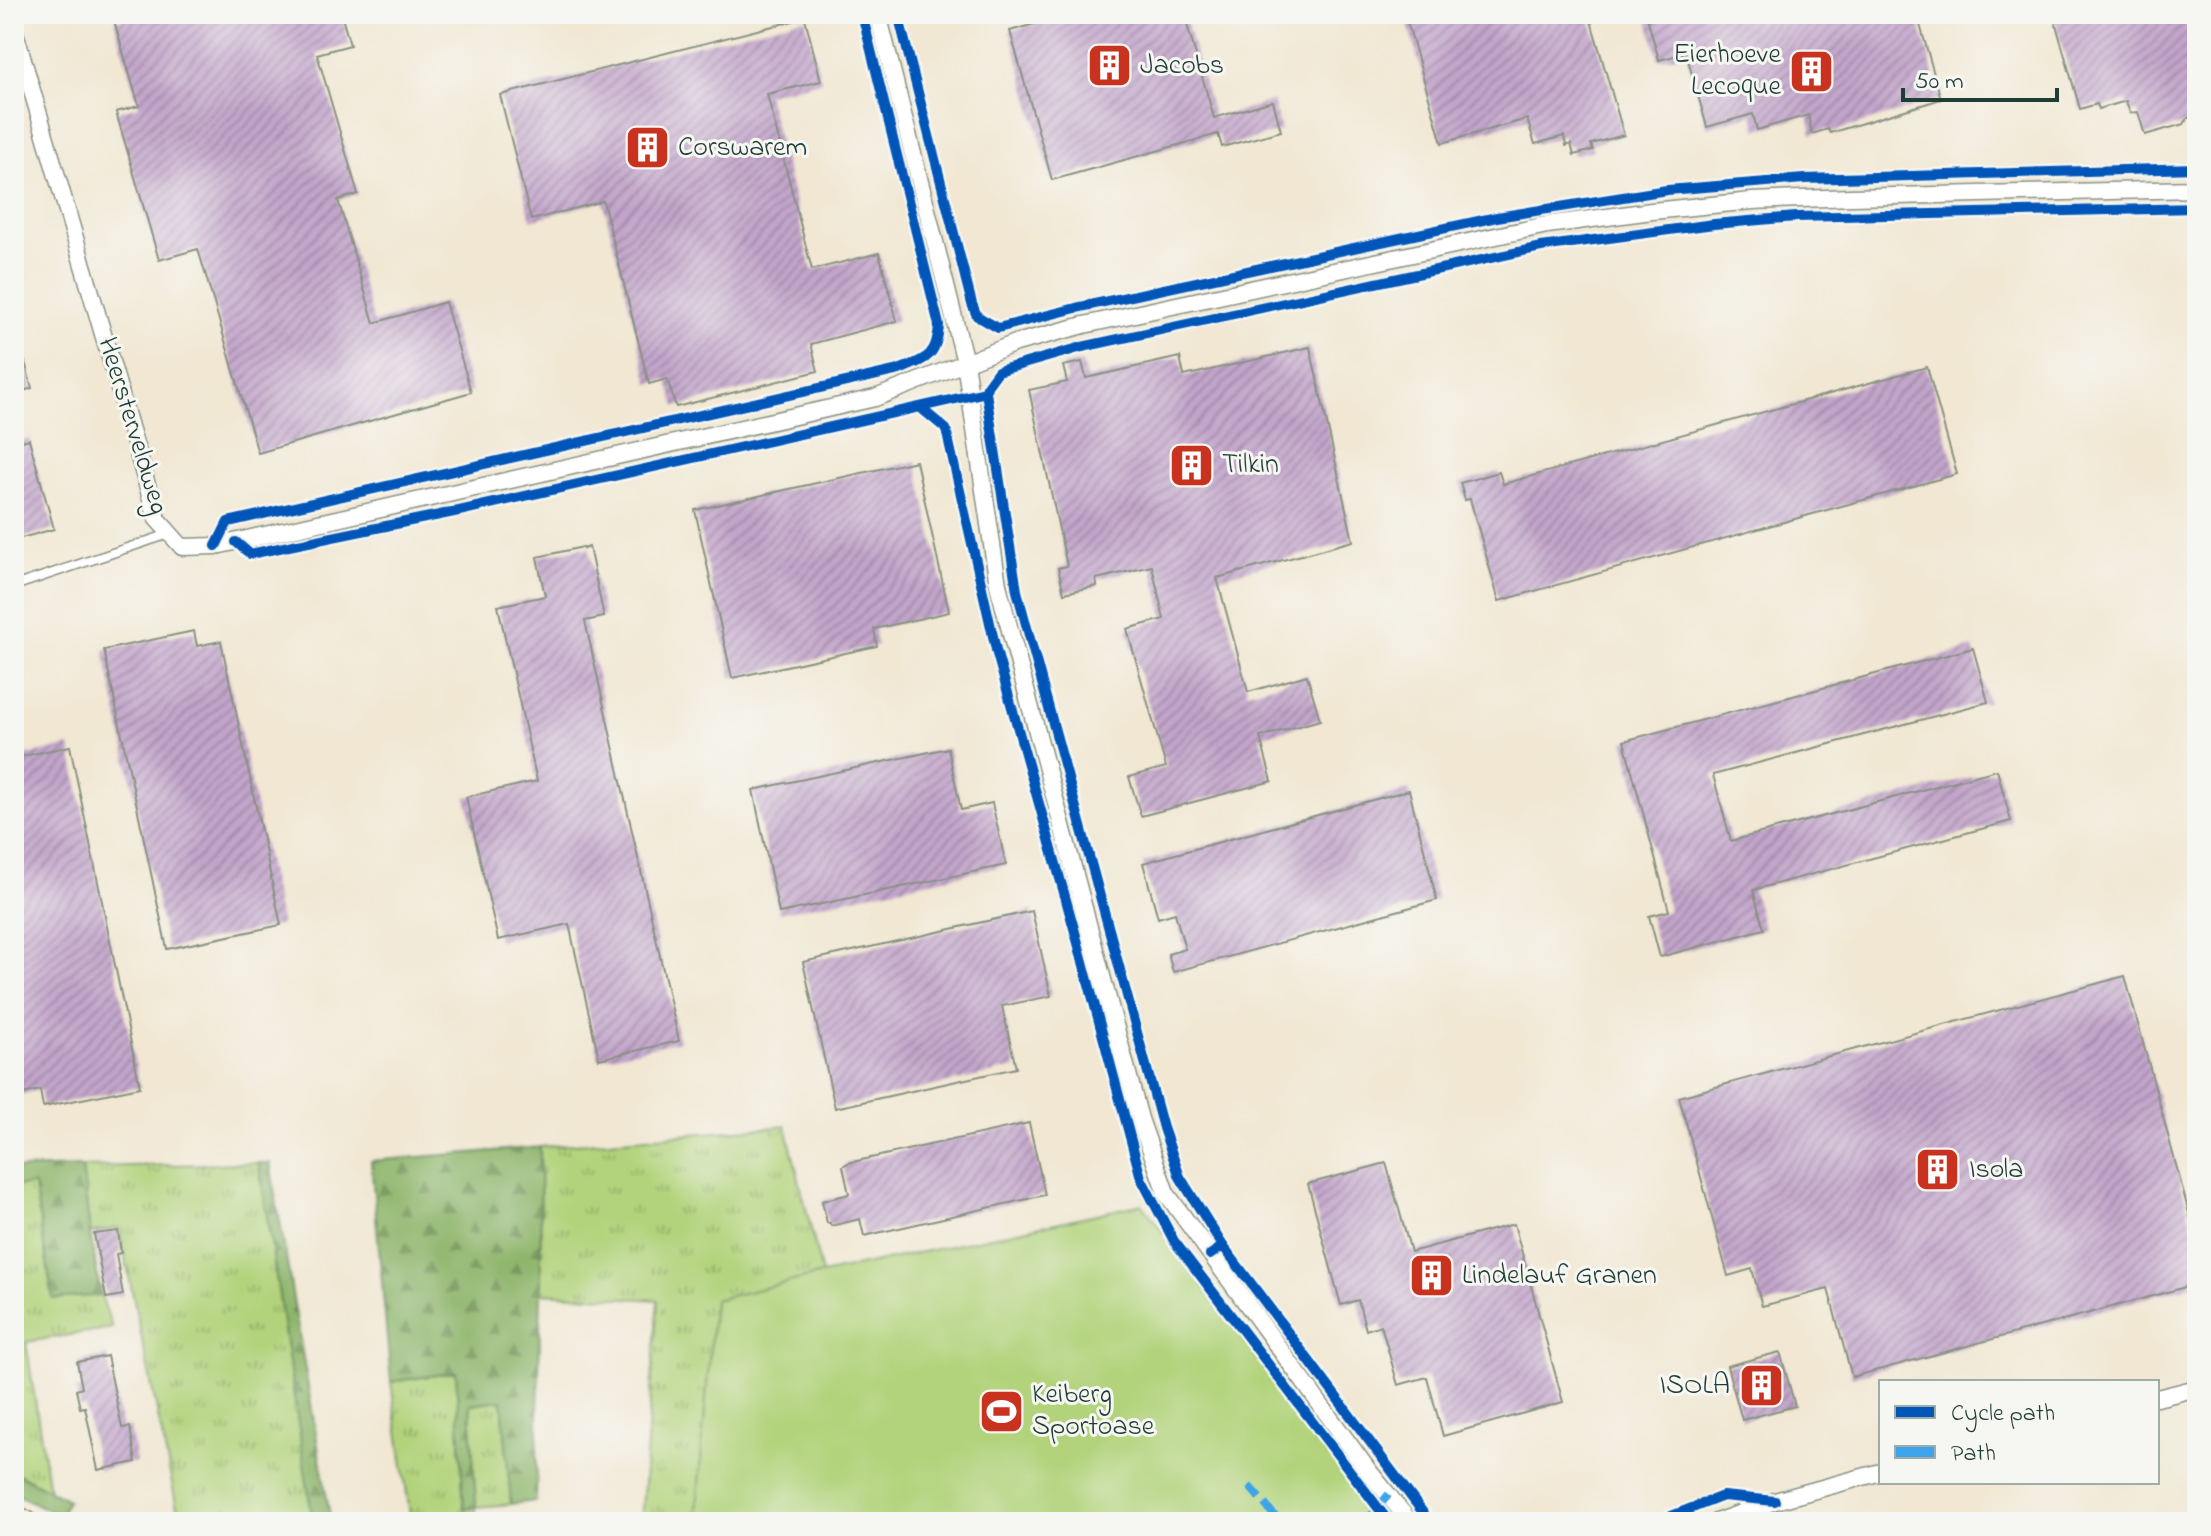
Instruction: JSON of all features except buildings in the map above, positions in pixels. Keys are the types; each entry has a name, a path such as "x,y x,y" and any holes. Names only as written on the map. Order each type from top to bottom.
{"main road":[{"path":"14,1516 26,1522"}],"street":[{"path":"878,14 965,362 998,585 1140,1119 1166,1193 1410,1522"},
{"name":"Heersterveldweg","path":"14,29 157,519 182,547 216,546 875,398 1016,343 1084,325 1562,223 1752,201 2197,189"},
{"path":"2159,1398 2197,1388"},
{"path":"1716,1522 1775,1501 1879,1473"}],"lane":[{"path":"14,586 170,534"}],"green space":[{"path":"786,1126 822,1274 714,1300 696,1522 641,1522 658,1300 541,1293 540,1147"},
{"path":"540,1147 541,1293 536,1501 511,1504 502,1400 470,1404 476,1507 464,1509 456,1372 391,1382 371,1161"},
{"path":"259,1163 313,1522 180,1522 119,1228 90,1233 82,1167"},
{"path":"259,1163 270,1163 331,1522 313,1522"},
{"path":"82,1167 101,1295 53,1299 34,1185 14,1186 14,1169"},
{"path":"34,1184 53,1299 101,1295 112,1328 26,1342 49,1490 14,1472 14,1186"},
{"name":"Keiberg Sportoase","path":"1142,1204 1380,1522 696,1522 714,1300"},
{"path":"456,1372 464,1509 476,1507 476,1522 411,1522 391,1382"},
{"path":"503,1400 511,1504 476,1507 470,1404"},
{"path":"14,1472 68,1500 60,1516 14,1493"}],"marked path":[{"path":"1249,1486 1280,1522"},
{"path":"1366,1522 1389,1494"}],"cycle path":[{"path":"216,546 228,522 899,370 928,355 936,344 939,325 862,14"},
{"path":"898,14 972,304 977,316 998,328 1076,308 1497,217 1667,190 1804,179 2197,168"},
{"path":"1210,1255 1223,1246 1180,1177 1163,1128 1017,591 986,392 998,371 1082,347 1541,247 1714,224 1796,217 2197,208"},
{"path":"236,542 250,554 459,511 986,392"},
{"path":"922,409 946,429 997,654 1141,1178 1174,1241 1389,1522"},
{"path":"1223,1246 1430,1522"},
{"path":"1656,1522 1723,1496 1775,1501"}],"place":[{"name":"Jacobs","path":"1109,66"},
{"name":"Eierhoeve Lecoque","path":"1812,71"},
{"name":"Corswarem","path":"647,148"},
{"name":"Tilkin","path":"1191,465"},
{"name":"Isola","path":"1938,1170"},
{"name":"Lindelauf Granen","path":"1431,1276"},
{"name":"ISOLA","path":"1761,1386"},
{"name":"Keiberg Sportoase","path":"1001,1411"}]}
